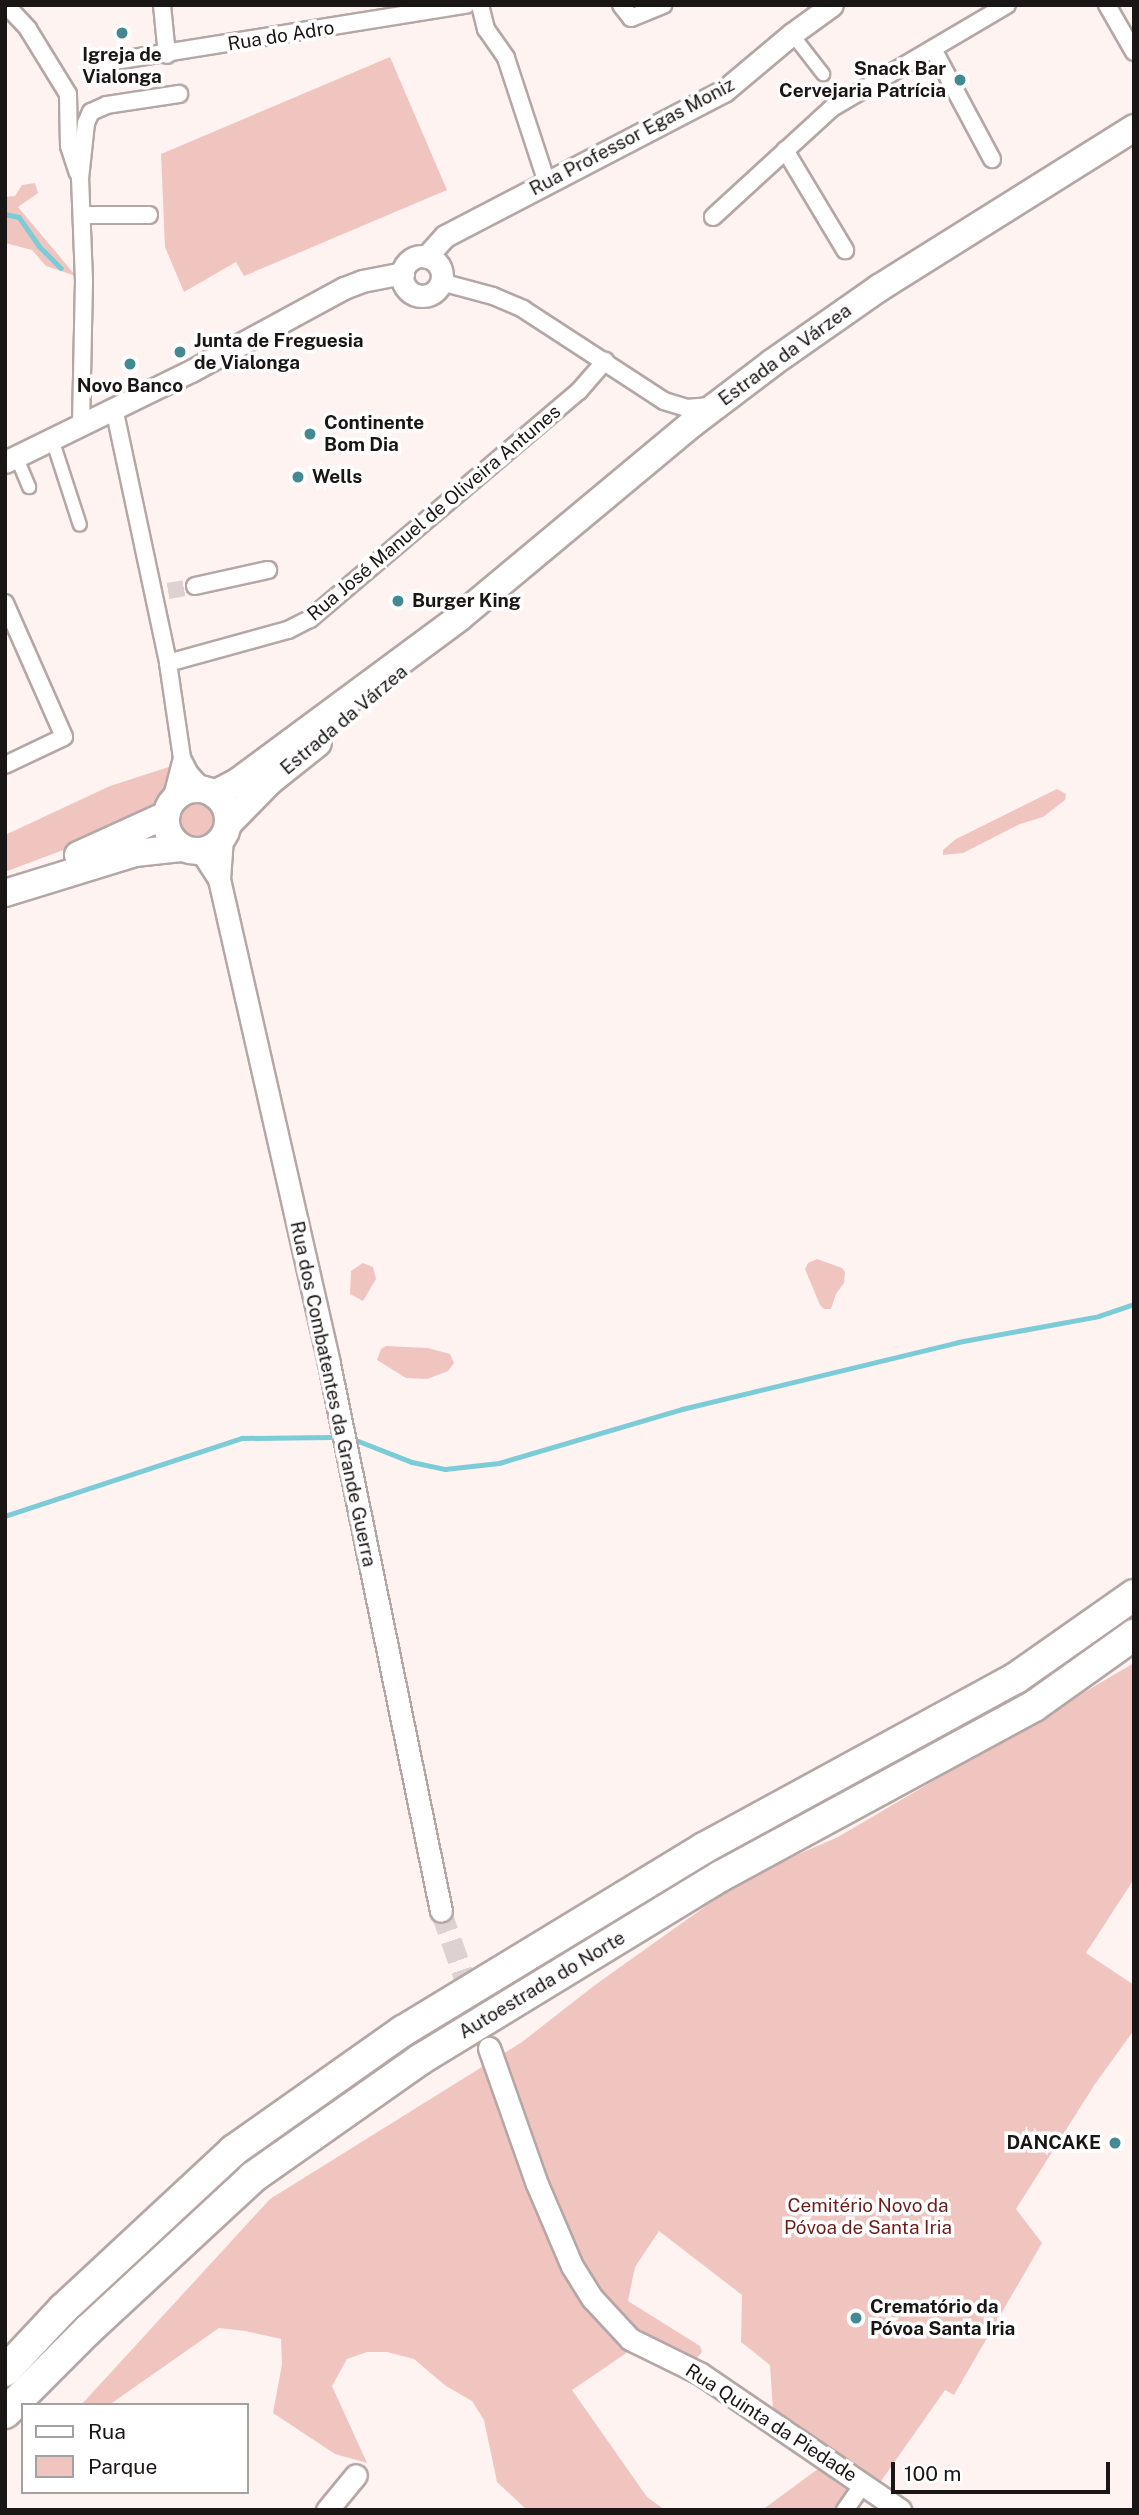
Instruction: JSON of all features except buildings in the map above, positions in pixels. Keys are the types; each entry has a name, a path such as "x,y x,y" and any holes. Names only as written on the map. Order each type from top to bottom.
{"highway":[{"name":"Autoestrada do Norte","path":"5,2371 63,2309 234,2150 403,2031 704,1847 1016,1678 1134,1595"},
{"name":"Autoestrada do Norte","path":"5,2413 88,2330 253,2177 421,2059 721,1876 1034,1706 1134,1635"}],"main road":[{"name":"Estrada da Várzea","path":"5,882 116,840 168,809 185,791 209,792 236,783 460,617 721,401 879,288 1134,128"},
{"name":"Estrada da Várzea","path":"208,840 270,781 400,676 460,617"},
{"path":"5,893 135,853 208,840 226,809 209,792"},
{"path":"168,809 168,834 208,840"}],"street":[{"path":"6,5 28,29 68,94 69,146 80,178"},
{"path":"162,5 167,55"},
{"name":"Rua do Adro","path":"96,64 167,55 466,5"},
{"path":"480,5 486,29 506,58 547,183"},
{"path":"621,5 626,16 634,18 663,5"},
{"name":"Rua Professor Egas Moniz","path":"11,459 191,371 344,288 362,281 403,273 408,262 426,257 444,236 724,92 792,34 832,5"},
{"path":"713,217 832,108 1007,5"},
{"path":"1107,5 1134,52"},
{"path":"792,34 823,74"},
{"path":"933,49 992,159"},
{"path":"81,424 84,281 80,178 86,123 91,112 107,104 179,94"},
{"path":"785,150 845,250"},
{"path":"83,215 149,215"},
{"path":"403,273 409,291 420,296 433,293 441,282 441,269 426,257"},
{"path":"441,282 493,296 523,309 664,401 696,409 721,401"},
{"name":"Rua José Manuel de Oliveira Antunes","path":"168,663 288,630 310,619 579,391 605,361"},
{"path":"664,401 674,417 670,442"},
{"path":"114,408 161,592 182,758 189,772 209,792"},
{"path":"52,439 80,525"},
{"path":"11,459 29,487"},
{"path":"195,586 268,570"},
{"path":"5,603 64,737 5,765"},
{"path":"168,809 182,758"},
{"name":"Rua dos Combatentes da Grande Guerra","path":"208,840 329,1364 441,1911"},
{"name":"Rua Quinta da Piedade","path":"489,2048 537,2185 572,2266 593,2299 630,2340 701,2374 900,2510"},
{"path":"327,2510 356,2475"},
{"path":"845,2510 863,2484"}],"green space":[{"path":"390,57 447,190 244,276 236,262 184,292 165,247 161,154"},
{"path":"35,183 38,193 18,207 76,276 46,266 32,250 5,243 5,197 15,196 22,185"},
{"path":"175,765 165,791 146,813 87,841 5,872 5,835 110,786"},
{"path":"1057,789 1066,794 1065,800 1043,817 1020,824 963,853 943,855 943,850 956,839"},
{"path":"196,800 209,806 215,819 209,832 196,838 183,832 177,819 183,806"},
{"path":"817,1259 842,1268 845,1272 844,1283 836,1294 831,1309 824,1309 820,1305 805,1269 808,1263"},
{"path":"363,1263 373,1267 376,1279 363,1301 350,1294 351,1271"},
{"path":"386,1346 428,1348 450,1354 454,1363 448,1371 427,1379 406,1378 377,1360 381,1349"},
{"name":"Cemitério Novo da Póvoa de Santa Iria","path":"1134,1663 1134,1879 1086,1953 1134,1985 1134,2030 1095,2084 1016,2209 1042,2243 954,2395 945,2390 879,2484 773,2410 770,2365 741,2342 742,2295 659,2231 635,2267 628,2301 700,2346 702,2352 696,2359 647,2339 572,2390 647,2497 665,2510 527,2510 497,2482 484,2420 472,2401 446,2386 414,2359 387,2352 367,2352 347,2359 332,2386 367,2463 335,2454 273,2413 282,2364 281,2339 245,2331 219,2328 112,2403 83,2403 270,2199 522,2042 595,1985 748,1876 838,1837"},
{"path":"818,2469 851,2488 833,2510 762,2510"}],"waterway":[{"path":"5,214 19,217 39,246 61,268"},
{"path":"356,1440 412,1462 445,1469 499,1463 682,1409 958,1342 1099,1316 1134,1304"},
{"path":"5,1516 242,1438 331,1437"}],"tunnel":[{"path":"168,591 195,586"},
{"path":"441,1911 484,2034"}],"place":[{"name":"Igreja de Vialonga","path":"122,33"},
{"name":"Snack Bar Cervejaria Patrícia","path":"960,80"},
{"name":"Junta de Freguesia de Vialonga","path":"180,352"},
{"name":"Novo Banco","path":"130,364"},
{"name":"Continente Bom Dia","path":"310,434"},
{"name":"Wells","path":"298,477"},
{"name":"Burger King","path":"398,601"},
{"name":"DANCAKE","path":"1115,2143"},
{"name":"Crematório da Póvoa Santa Iria","path":"856,2318"}]}
